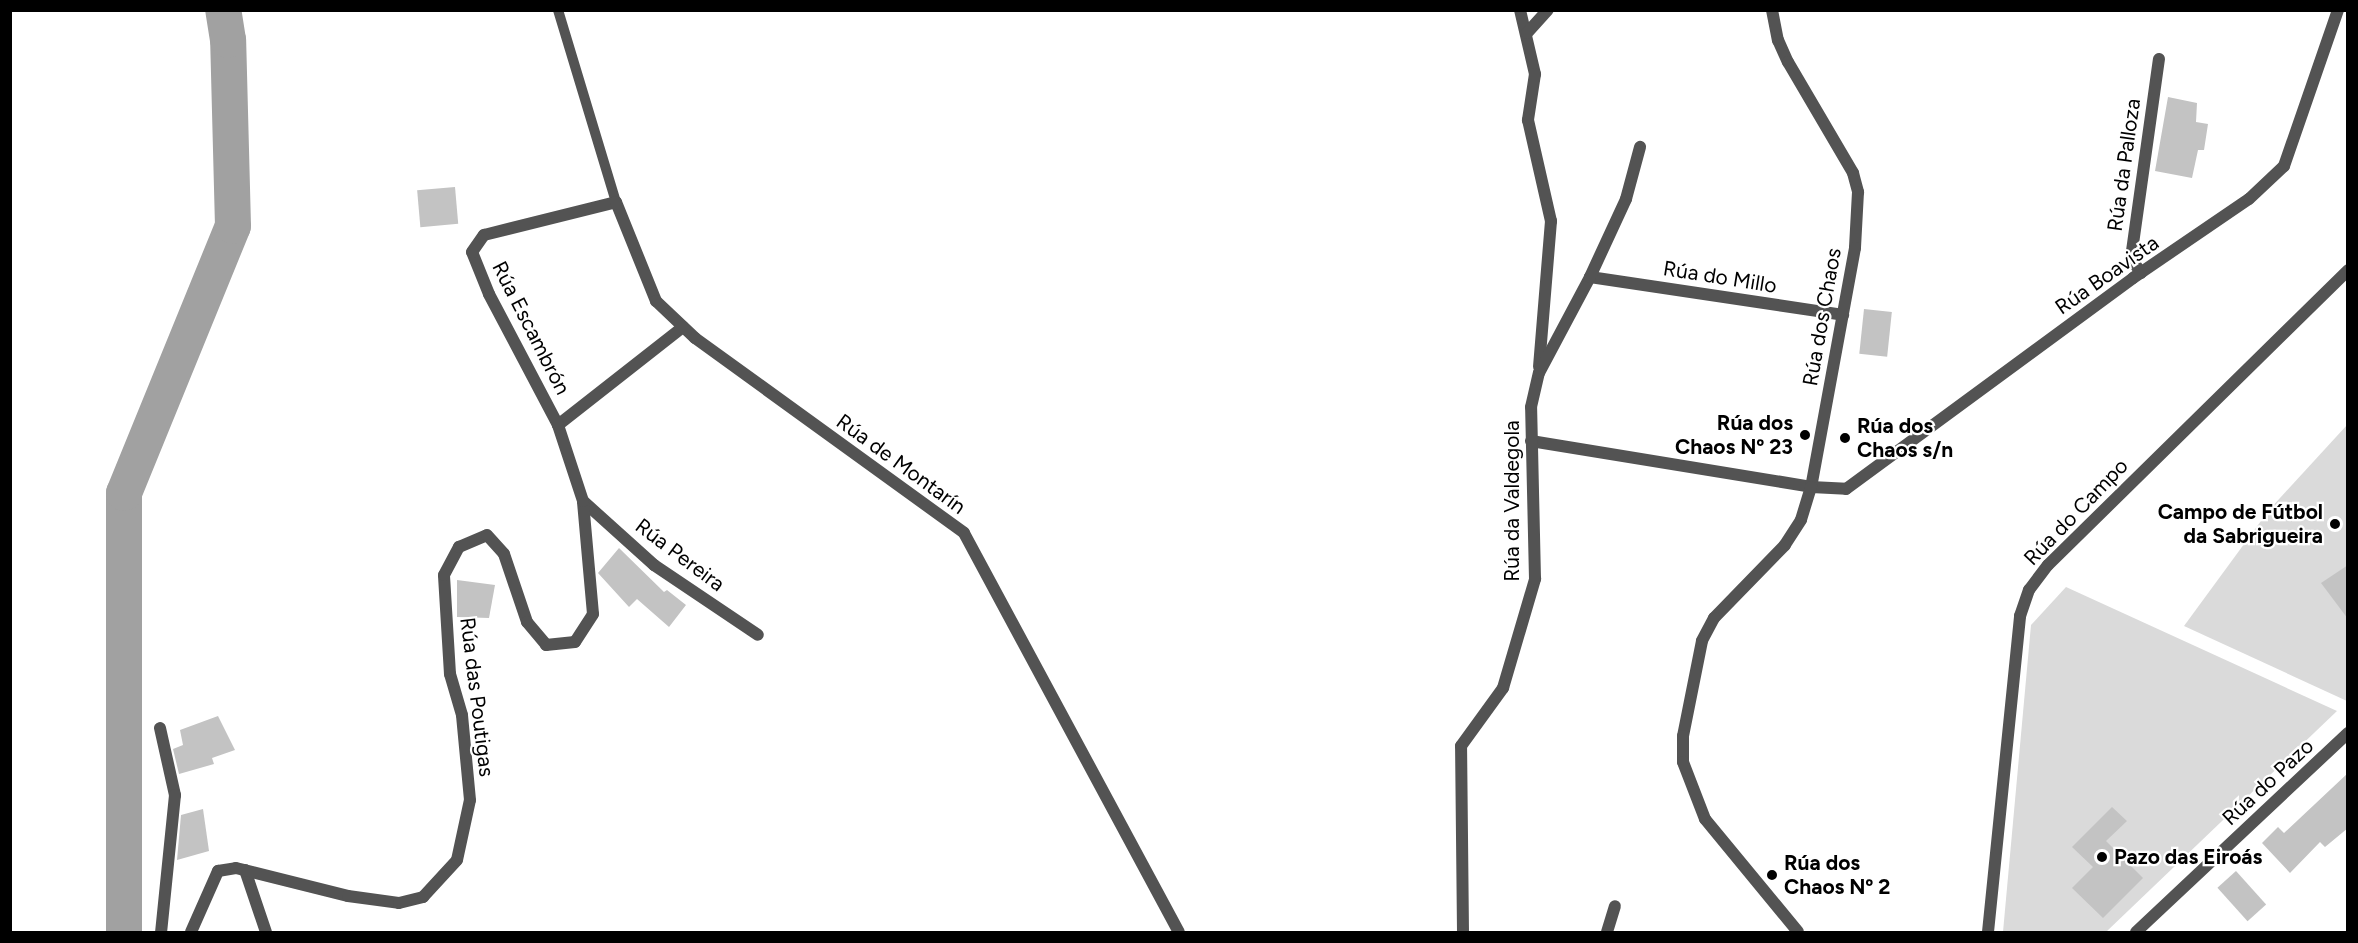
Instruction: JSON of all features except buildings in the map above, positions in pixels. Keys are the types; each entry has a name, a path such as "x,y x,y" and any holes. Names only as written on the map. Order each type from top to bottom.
{"street":[{"path":"1520,10 1527,33 1534,74 1528,120 1551,221 1539,373"},
{"path":"1527,33 1548,10"},
{"name":"Rúa dos Chaos","path":"1772,10 1778,40 1788,62 1844,152 1858,192 1855,248 1811,487 1801,520 1785,545 1737,591 1710,626 1692,682 1683,736 1683,762 1698,807 1798,933"},
{"name":"Rúa Boavista","path":"1531,441 1811,487 1846,489 2141,273 2249,199 2284,166 2338,10"},
{"name":"Rúa da Palloza","path":"2141,273 2131,258 2158,59"},
{"name":"Rúa da Valdegola","path":"1463,933 1461,746 1503,688 1535,579 1531,407 1539,373 1590,277 1626,199 1640,147"},
{"name":"Rúa de Montarín","path":"616,202 656,301 683,327 964,533 1179,933"},
{"name":"Rúa Escambrón","path":"583,501 558,425 489,294 472,252 484,235 616,202"},
{"name":"Rúa do Campo","path":"1988,933 2020,616 2029,590 2048,565 2348,270"},
{"name":"Rúa do Millo","path":"1590,277 1843,315"},
{"path":"558,425 683,327"},
{"name":"Rúa Pereira","path":"583,501 654,565 758,635"},
{"name":"Rúa das Poutigas","path":"190,933 218,870 245,870 348,896 399,903 423,897 457,860 470,800 462,715 450,674 444,575 459,547 487,535 504,554 527,622 546,645 575,642 593,614 583,501"},
{"path":"160,728 175,795 161,933"},
{"name":"Rúa do Pazo","path":"2136,933 2348,733"},
{"path":"245,870 266,933"},
{"path":"1607,933 1615,906"}],"lane":[{"path":"558,10 616,202"}],"shaded area":[{"path":"2347,425 2347,701 2184,626 2269,510"},
{"path":"2066,587 2337,711 2106,932 2003,932 2031,625"}],"waterway":[{"path":"124,932 124,493 233,226 228,40 223,10"}],"place":[{"name":"Rúa dos Chaos Nº 23","path":"1805,435"},
{"name":"Rúa dos Chaos s/n","path":"1845,438"},
{"name":"Campo de Fútbol da Sabrigueira","path":"2335,524"},
{"name":"Pazo das Eiroás","path":"2102,857"},
{"name":"Rúa dos Chaos Nº 2","path":"1772,875"}]}
